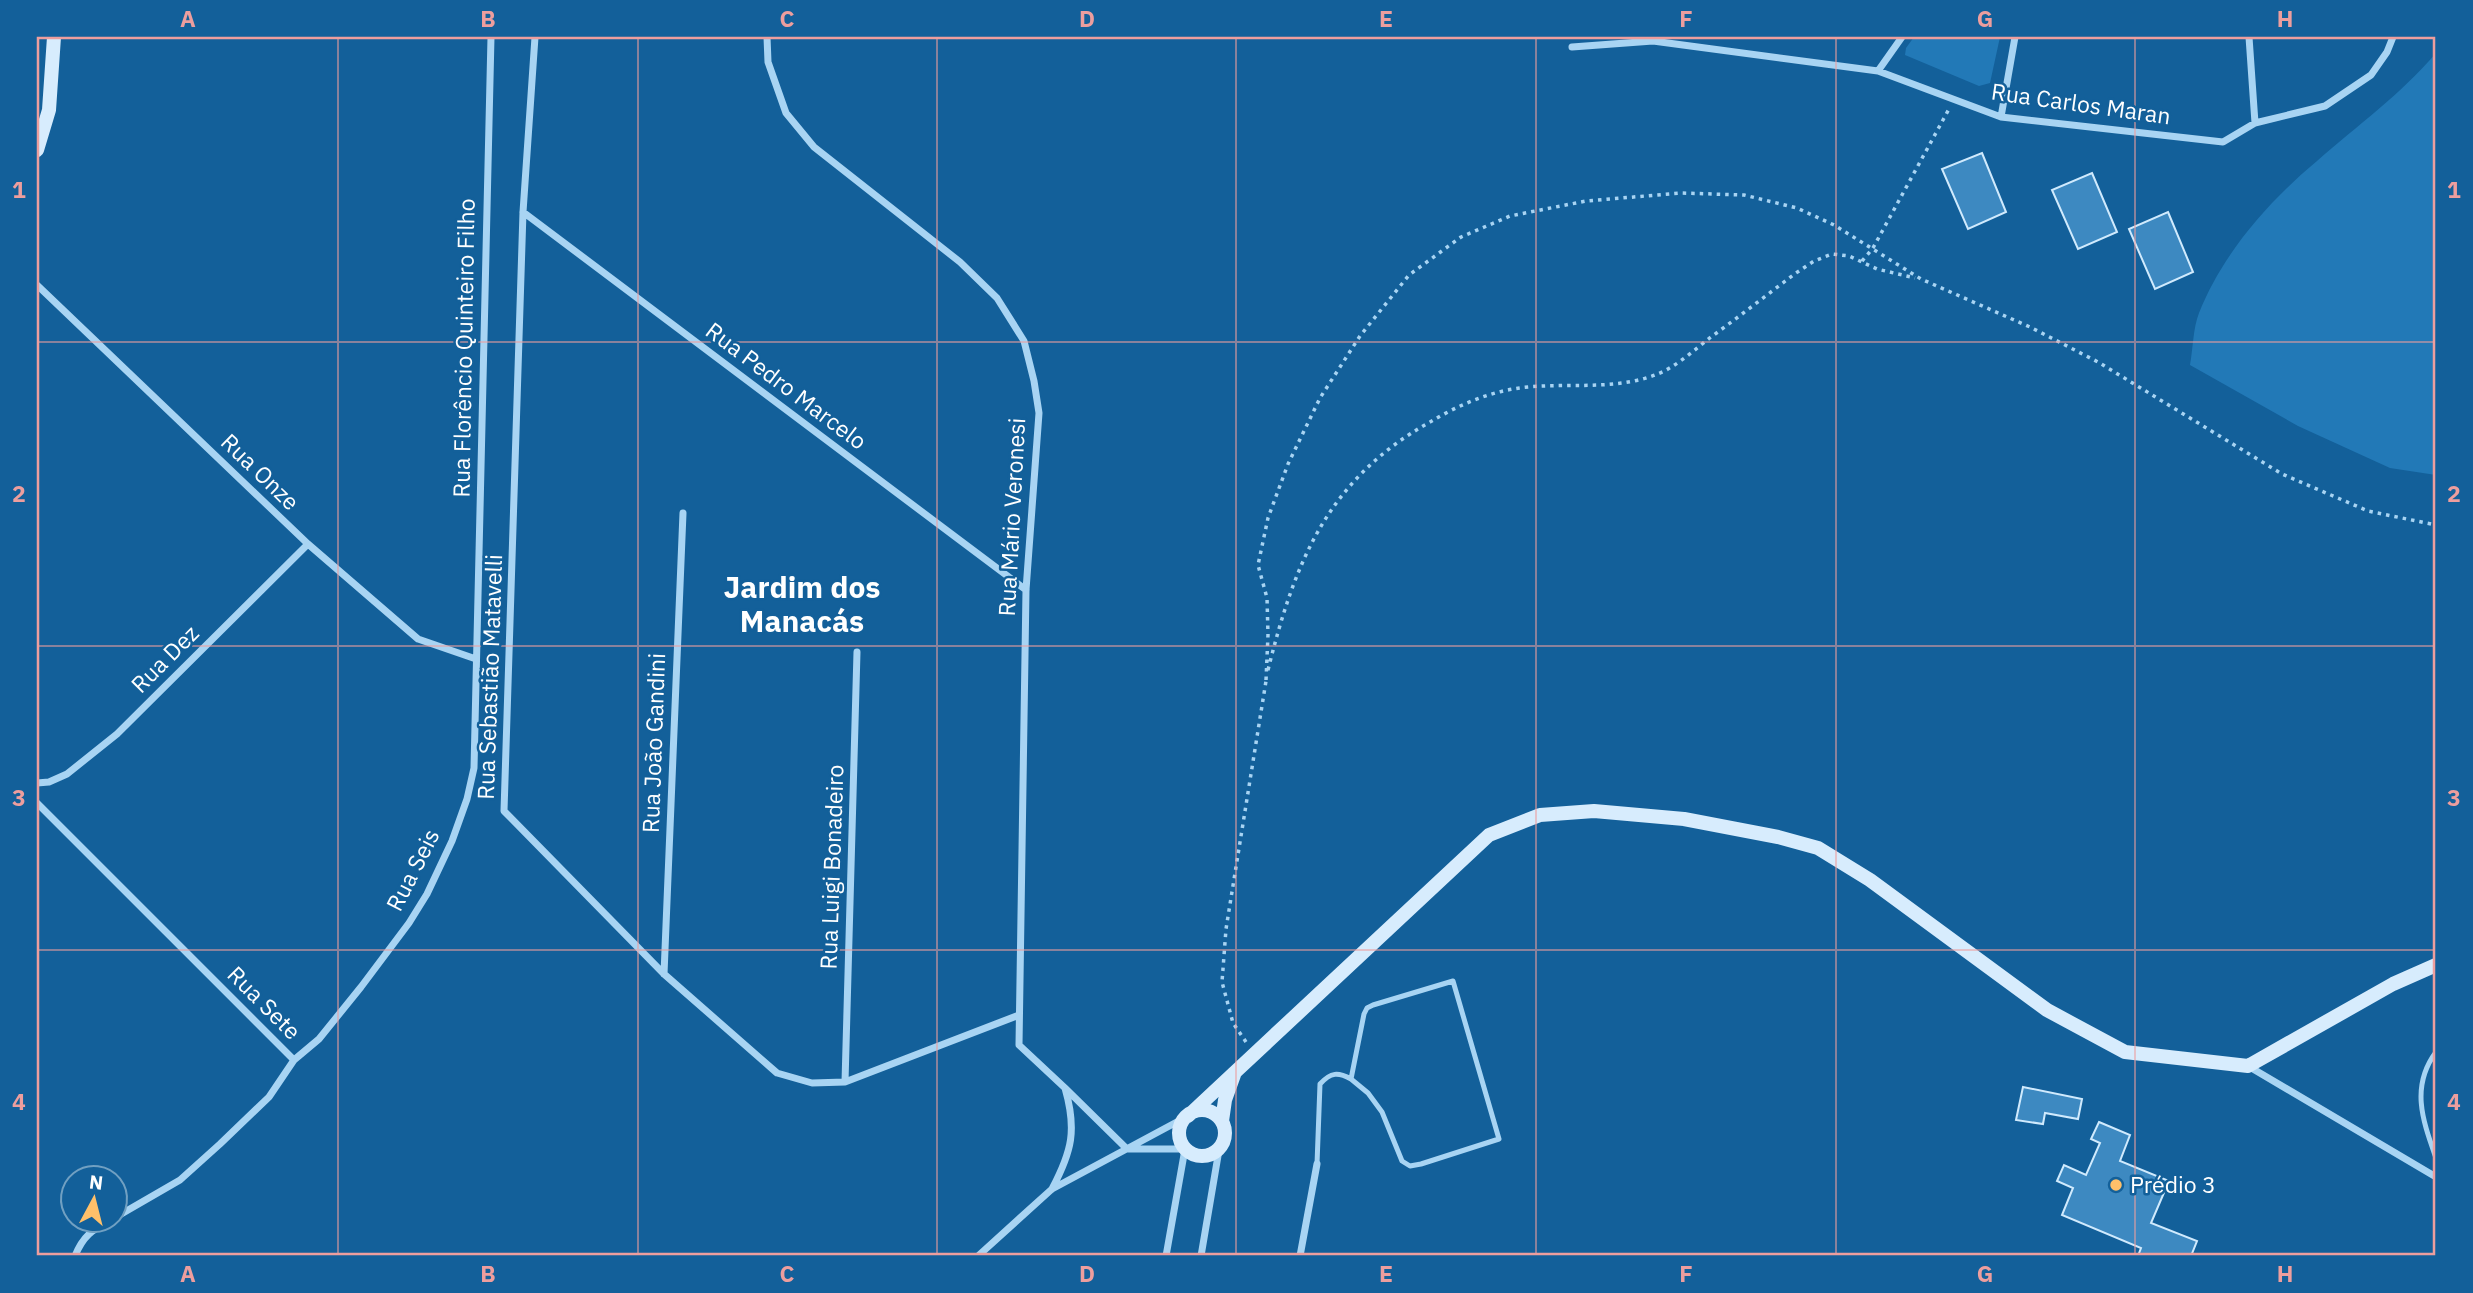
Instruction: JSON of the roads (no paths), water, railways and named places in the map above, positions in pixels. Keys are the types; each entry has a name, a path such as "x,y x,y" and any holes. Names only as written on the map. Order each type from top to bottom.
{"street":[{"path":"37,150 49,110 54,37"},
{"name":"Rua Florêncio Quinteiro Filho","path":"476,659 491,37"},
{"name":"Rua Sebastião Matavelli","path":"535,37 523,212 504,811 664,974 777,1073 812,1083 845,1082 1018,1015"},
{"name":"Rua Mário Veronesi","path":"767,37 768,62 786,113 814,147 960,262 997,298 1024,341 1039,413 1026,590 1018,1045 1127,1149"},
{"path":"1878,71 1902,37"},
{"path":"2001,117 2015,37"},
{"path":"2249,37 2255,123"},
{"name":"Rua Carlos Maran","path":"1572,47 1654,39 1878,71 2001,117 2223,142 2255,123 2325,106 2371,75 2387,52 2393,37"},
{"name":"Rua Pedro Marcelo","path":"523,212 1026,590"},
{"name":"Rua Onze","path":"37,285 308,544 418,639 476,659"},
{"name":"Rua João Gandini","path":"664,974 683,513"},
{"name":"Rua Dez","path":"37,783 49,782 67,774 117,734 308,544"},
{"name":"Rua Luigi Bonadeiro","path":"845,1082 857,652"},
{"name":"Rua Seis","path":"294,1060 319,1039 361,987 409,923 440,867 467,799 474,768 476,659"},
{"name":"Rua Sete","path":"37,803 294,1060 269,1097 180,1180 130,1209"},
{"path":"1219,1150 1205,1156 1191,1154 1185,1149 1179,1135 1183,1121 1489,835 1540,815 1594,811 1684,820 1779,837 1818,848 1870,880 2046,1010 2124,1052 2248,1066 2436,1177"},
{"path":"2248,1066 2393,984 2436,965"},
{"path":"1201,1256 1219,1150 1226,1136 1222,1121 1225,1100 1234,1073"},
{"path":"1052,1189 1067,1160 1072,1134 1071,1111 1065,1088"},
{"path":"978,1256 1052,1189 1202,1110 1217,1115 1222,1121"},
{"path":"1127,1149 1185,1149"},
{"path":"1166,1256 1185,1149"},
{"path":"1300,1256 1317,1164"},
{"path":"75,1256 81,1241 89,1234"}],"lane":[{"path":"1317,1164 1320,1084 1328,1075 1339,1073 1352,1079 1382,1112 1402,1161 1410,1166 1499,1139 1453,981 1367,1008 1352,1079"},
{"path":"2436,1052 2422,1077 2421,1108 2436,1158"}],"place":[{"name":"Prédio 3","path":"2116,1185"}],"district":[{"name":"Jardim dos Manacás","path":"802,605"}]}
